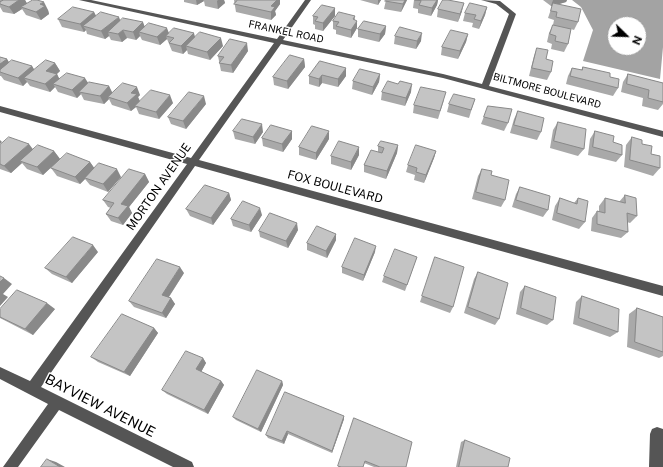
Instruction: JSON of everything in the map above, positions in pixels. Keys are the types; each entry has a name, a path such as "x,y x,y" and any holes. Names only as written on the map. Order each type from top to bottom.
{"street":[{"name":"FRANKEL ROAD","path":"82,0 486,86"},
{"name":"MORTON AVENUE","path":"32,389 308,0"},
{"name":"BILTMORE BOULEVARD","path":"484,0 498,2 513,14 486,86 663,134"},
{"name":"FOX BOULEVARD","path":"0,109 663,291"},
{"name":"BAYVIEW AVENUE","path":"0,373 187,467"},
{"path":"10,467 57,402"},
{"path":"656,467 657,434 663,436"}],"shaded area":[{"path":"572,0 663,0 663,47 660,79 583,61 593,30 581,7"}],"building":[{"path":"4,0 19,0 9,7 0,4 0,2"},
{"path":"33,0 44,2 40,4 45,6 36,12 21,7"},
{"path":"238,0 277,0 271,6 275,7 271,12 234,4"},
{"path":"405,0 403,4 385,1"},
{"path":"415,0 437,0 432,8 419,5 421,1"},
{"path":"443,0 464,3 460,14 438,9"},
{"path":"470,3 487,7 481,21 474,19 476,15 465,13"},
{"path":"553,3 581,9 578,22 556,17 557,12 551,11"},
{"path":"322,5 335,8 323,23 315,21 318,17 313,16"},
{"path":"73,7 94,12 80,24 58,19"},
{"path":"101,12 119,17 101,31 83,26"},
{"path":"339,12 355,16 353,19 357,21 351,30 336,26 339,22 333,21"},
{"path":"123,18 143,22 133,32 123,30 118,34 108,32"},
{"path":"364,21 386,26 380,34 358,29"},
{"path":"149,23 167,28 157,37 139,32"},
{"path":"553,25 571,29 568,44 555,41 556,36 550,34"},
{"path":"400,27 422,33 417,41 395,36"},
{"path":"174,28 194,33 181,46 169,43 174,38 166,36"},
{"path":"451,30 468,34 460,51 442,47"},
{"path":"200,32 221,38 207,52 186,46"},
{"path":"230,39 247,43 231,65 219,63 224,57 218,56"},
{"path":"537,48 548,50 546,59 553,61 551,72 532,68"},
{"path":"290,55 304,59 287,81 273,77"},
{"path":"0,57 7,59 0,64"},
{"path":"12,60 32,66 18,78 0,72 0,70"},
{"path":"46,60 55,63 46,71 57,74 45,84 24,78"},
{"path":"320,61 346,68 338,79 322,75 319,79 309,76"},
{"path":"583,67 610,73 610,77 619,79 618,88 570,76 572,68 582,70"},
{"path":"360,69 380,74 373,87 353,81"},
{"path":"67,73 85,78 72,90 53,84"},
{"path":"628,74 663,83 663,102 648,98 649,90 627,84"},
{"path":"388,81 398,84 400,81 412,84 406,98 382,92"},
{"path":"89,82 109,86 100,96 79,92"},
{"path":"123,83 137,87 131,93 137,94 127,103 108,97"},
{"path":"421,87 446,92 440,111 414,105"},
{"path":"151,90 170,95 156,112 135,106"},
{"path":"189,92 204,96 183,121 168,117"},
{"path":"454,94 475,99 471,110 449,104"},
{"path":"488,106 512,109 508,123 484,117"},
{"path":"518,111 544,118 541,132 514,125"},
{"path":"242,119 262,124 253,137 233,131"},
{"path":"558,122 586,129 584,149 554,141"},
{"path":"271,125 292,131 282,144 262,138"},
{"path":"312,126 329,131 316,153 299,147"},
{"path":"595,131 614,136 613,142 622,145 622,155 593,147"},
{"path":"9,137 29,144 4,166 0,164 0,145"},
{"path":"632,137 642,140 642,144 652,146 651,154 660,156 660,168 630,160"},
{"path":"339,141 359,147 351,162 331,156"},
{"path":"381,141 398,145 387,171 364,165 371,150 382,153 384,148 378,146"},
{"path":"38,145 54,151 37,167 20,161"},
{"path":"416,145 436,151 426,175 416,172 417,168 408,165"},
{"path":"67,153 90,162 75,177 51,168"},
{"path":"99,163 117,169 103,184 85,178"},
{"path":"129,169 145,174 121,204 128,206 118,218 106,214 114,203 103,200"},
{"path":"482,169 492,171 491,175 509,180 505,200 476,192"},
{"path":"205,185 229,193 211,218 186,209"},
{"path":"520,187 550,196 548,210 516,200"},
{"path":"625,195 636,198 637,216 627,213 628,232 597,224 597,211 605,213 605,198 625,203"},
{"path":"560,198 577,204 578,198 588,201 585,222 557,213"},
{"path":"243,201 260,208 249,225 231,219"},
{"path":"270,213 297,223 286,241 259,231"},
{"path":"317,226 336,234 326,251 307,243"},
{"path":"73,237 93,245 66,277 45,268"},
{"path":"355,238 376,246 364,275 342,267"},
{"path":"395,249 417,257 407,285 384,276"},
{"path":"435,257 464,267 453,307 422,296"},
{"path":"157,259 180,267 162,295 171,298 162,313 129,301"},
{"path":"478,272 508,283 499,319 468,307"},
{"path":"0,276 4,278 0,282"},
{"path":"525,286 556,297 553,320 521,308"},
{"path":"17,290 47,303 25,329 0,317 0,309"},
{"path":"582,296 619,309 618,332 579,318"},
{"path":"637,308 663,317 663,352 635,342"},
{"path":"122,314 154,328 124,372 91,357"},
{"path":"186,351 203,358 196,369 221,381 204,410 162,390"},
{"path":"257,370 282,381 258,429 233,417"},
{"path":"285,392 344,416 332,451 287,431 282,441 266,435"},
{"path":"354,418 412,442 406,467 380,467 365,461 363,467 338,466"},
{"path":"465,440 510,458 508,467 459,467"},
{"path":"47,459 60,467 41,467"}]}
